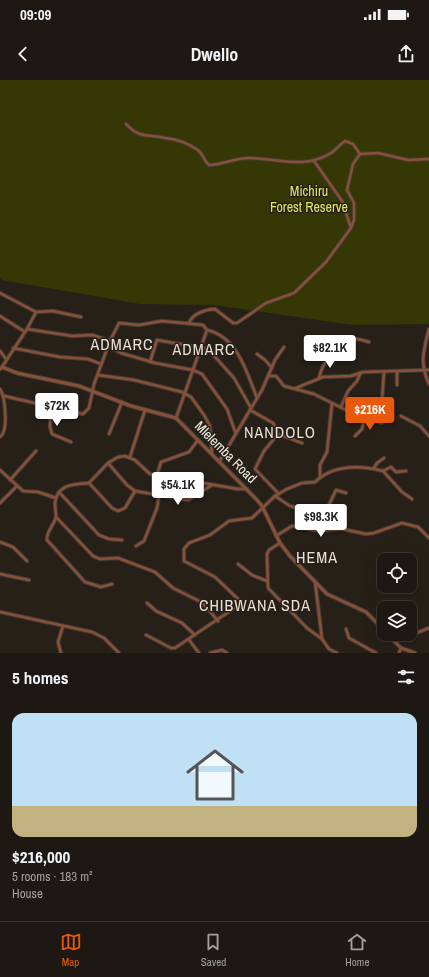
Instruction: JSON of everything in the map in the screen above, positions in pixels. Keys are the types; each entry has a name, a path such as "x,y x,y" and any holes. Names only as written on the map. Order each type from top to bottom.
{"street":[{"path":"126,124 135,132 143,136 170,139 198,150 209,165 246,158 304,164 333,152 338,145 344,141 353,144 360,154"},
{"path":"360,154 378,153 408,160 429,159"},
{"path":"190,323 191,319 203,311 215,309 233,323 237,323 266,303 294,293 321,269 351,228 354,220 354,203 347,190 353,164 360,154"},
{"path":"314,161 342,201 351,228"},
{"path":"0,293 36,312 52,311 81,317"},
{"path":"1,368 27,329 36,312"},
{"path":"0,316 25,332"},
{"path":"4,396 83,414 89,408 92,390 101,364 119,323 139,325 162,321 203,325 207,330 223,339 240,356 246,366 258,398"},
{"path":"27,329 72,336 93,335 110,341"},
{"path":"429,329 422,352 424,370 429,384"},
{"path":"176,418 186,394 207,330"},
{"path":"319,378 324,364 338,348 356,339 369,342"},
{"path":"150,362 157,340 208,349 229,371 251,409 273,423 278,434 302,443"},
{"path":"108,346 121,353 150,362 193,370 202,374 227,409 236,434"},
{"path":"219,462 258,398 272,369 274,360 284,347"},
{"path":"14,348 60,357 88,359 101,364"},
{"path":"0,351 6,359"},
{"path":"257,354 266,360 272,369"},
{"name":"Mlelemba Road","path":"1,368 17,373 65,382 92,390 145,410 176,418 262,506 276,536 286,552 327,594 366,612 377,622"},
{"path":"296,388 319,378 384,372 429,370"},
{"path":"382,400 384,372"},
{"path":"397,372 397,385"},
{"path":"341,407 348,391 357,381 360,374"},
{"path":"98,375 134,380 186,394 193,399 208,422 211,431 212,454"},
{"path":"268,377 276,376 284,386 314,394 359,416 382,423"},
{"path":"0,389 4,396 5,429 4,434 0,437"},
{"path":"109,434 122,402"},
{"path":"320,476 320,465 327,452 331,403"},
{"path":"51,407 50,427 52,434 71,442"},
{"path":"130,457 145,410"},
{"path":"359,416 378,411 386,411"},
{"path":"401,416 420,426 429,436"},
{"path":"355,436 362,429 365,417"},
{"path":"278,434 264,451 255,469 278,493"},
{"path":"157,475 161,462 189,452 198,440"},
{"path":"10,480 36,452"},
{"path":"112,584 101,587 87,584 53,548 47,536 56,517 56,498 59,492 68,485 89,483 108,463 120,456 130,457 137,461 148,473 212,485 247,489"},
{"path":"374,468 377,463 384,458"},
{"path":"108,463 127,485 135,491 188,500 212,485"},
{"path":"146,635 172,649 189,640 238,607 239,601 215,577 186,563 183,558 184,549 189,543 210,535 229,521 252,518 262,506 278,493 302,484 315,482 320,476 345,467 374,468 383,471 402,492 412,499"},
{"path":"383,471 390,467 396,472 406,471"},
{"path":"0,470 23,491 38,492 56,498"},
{"path":"89,483 112,508 118,510 125,508 135,491"},
{"path":"0,504 17,486"},
{"path":"275,496 290,506 321,514 328,507 336,490 346,493"},
{"path":"59,492 99,535 109,539 122,540"},
{"path":"136,546 144,541 157,508 160,495"},
{"path":"56,517 94,556 100,558 122,558 155,572 170,586 203,603 218,620"},
{"path":"276,536 292,526 318,531 342,529 366,534 402,524 418,527 426,533 429,538"},
{"path":"0,542 12,547 27,561"},
{"path":"280,543 267,553 267,581 272,592 307,628 322,640 329,649 337,653"},
{"path":"238,564 252,575 267,581"},
{"path":"0,574 29,580"},
{"path":"315,580 322,640"},
{"path":"148,603 156,612 182,623 196,635"},
{"path":"0,612 96,633 119,653"},
{"path":"61,653 58,642 63,626"},
{"path":"346,629 349,638 376,653"},
{"path":"417,633 428,629"},
{"path":"189,640 199,653"},
{"path":"394,641 401,648 415,653"},
{"path":"399,653 401,648"},
{"path":"210,653 222,650 227,653"}],"green space":[{"name":"Michiru Forest Reserve","path":"0,80 429,80 429,324 353,325 214,305 140,304 2,280 0,278"}],"district":[{"name":"ADMARC","path":"122,344"},
{"name":"ADMARC","path":"204,349"},
{"name":"NANDOLO","path":"280,432"},
{"name":"HEMA","path":"317,557"},
{"name":"CHIBWANA SDA","path":"255,605"}]}
